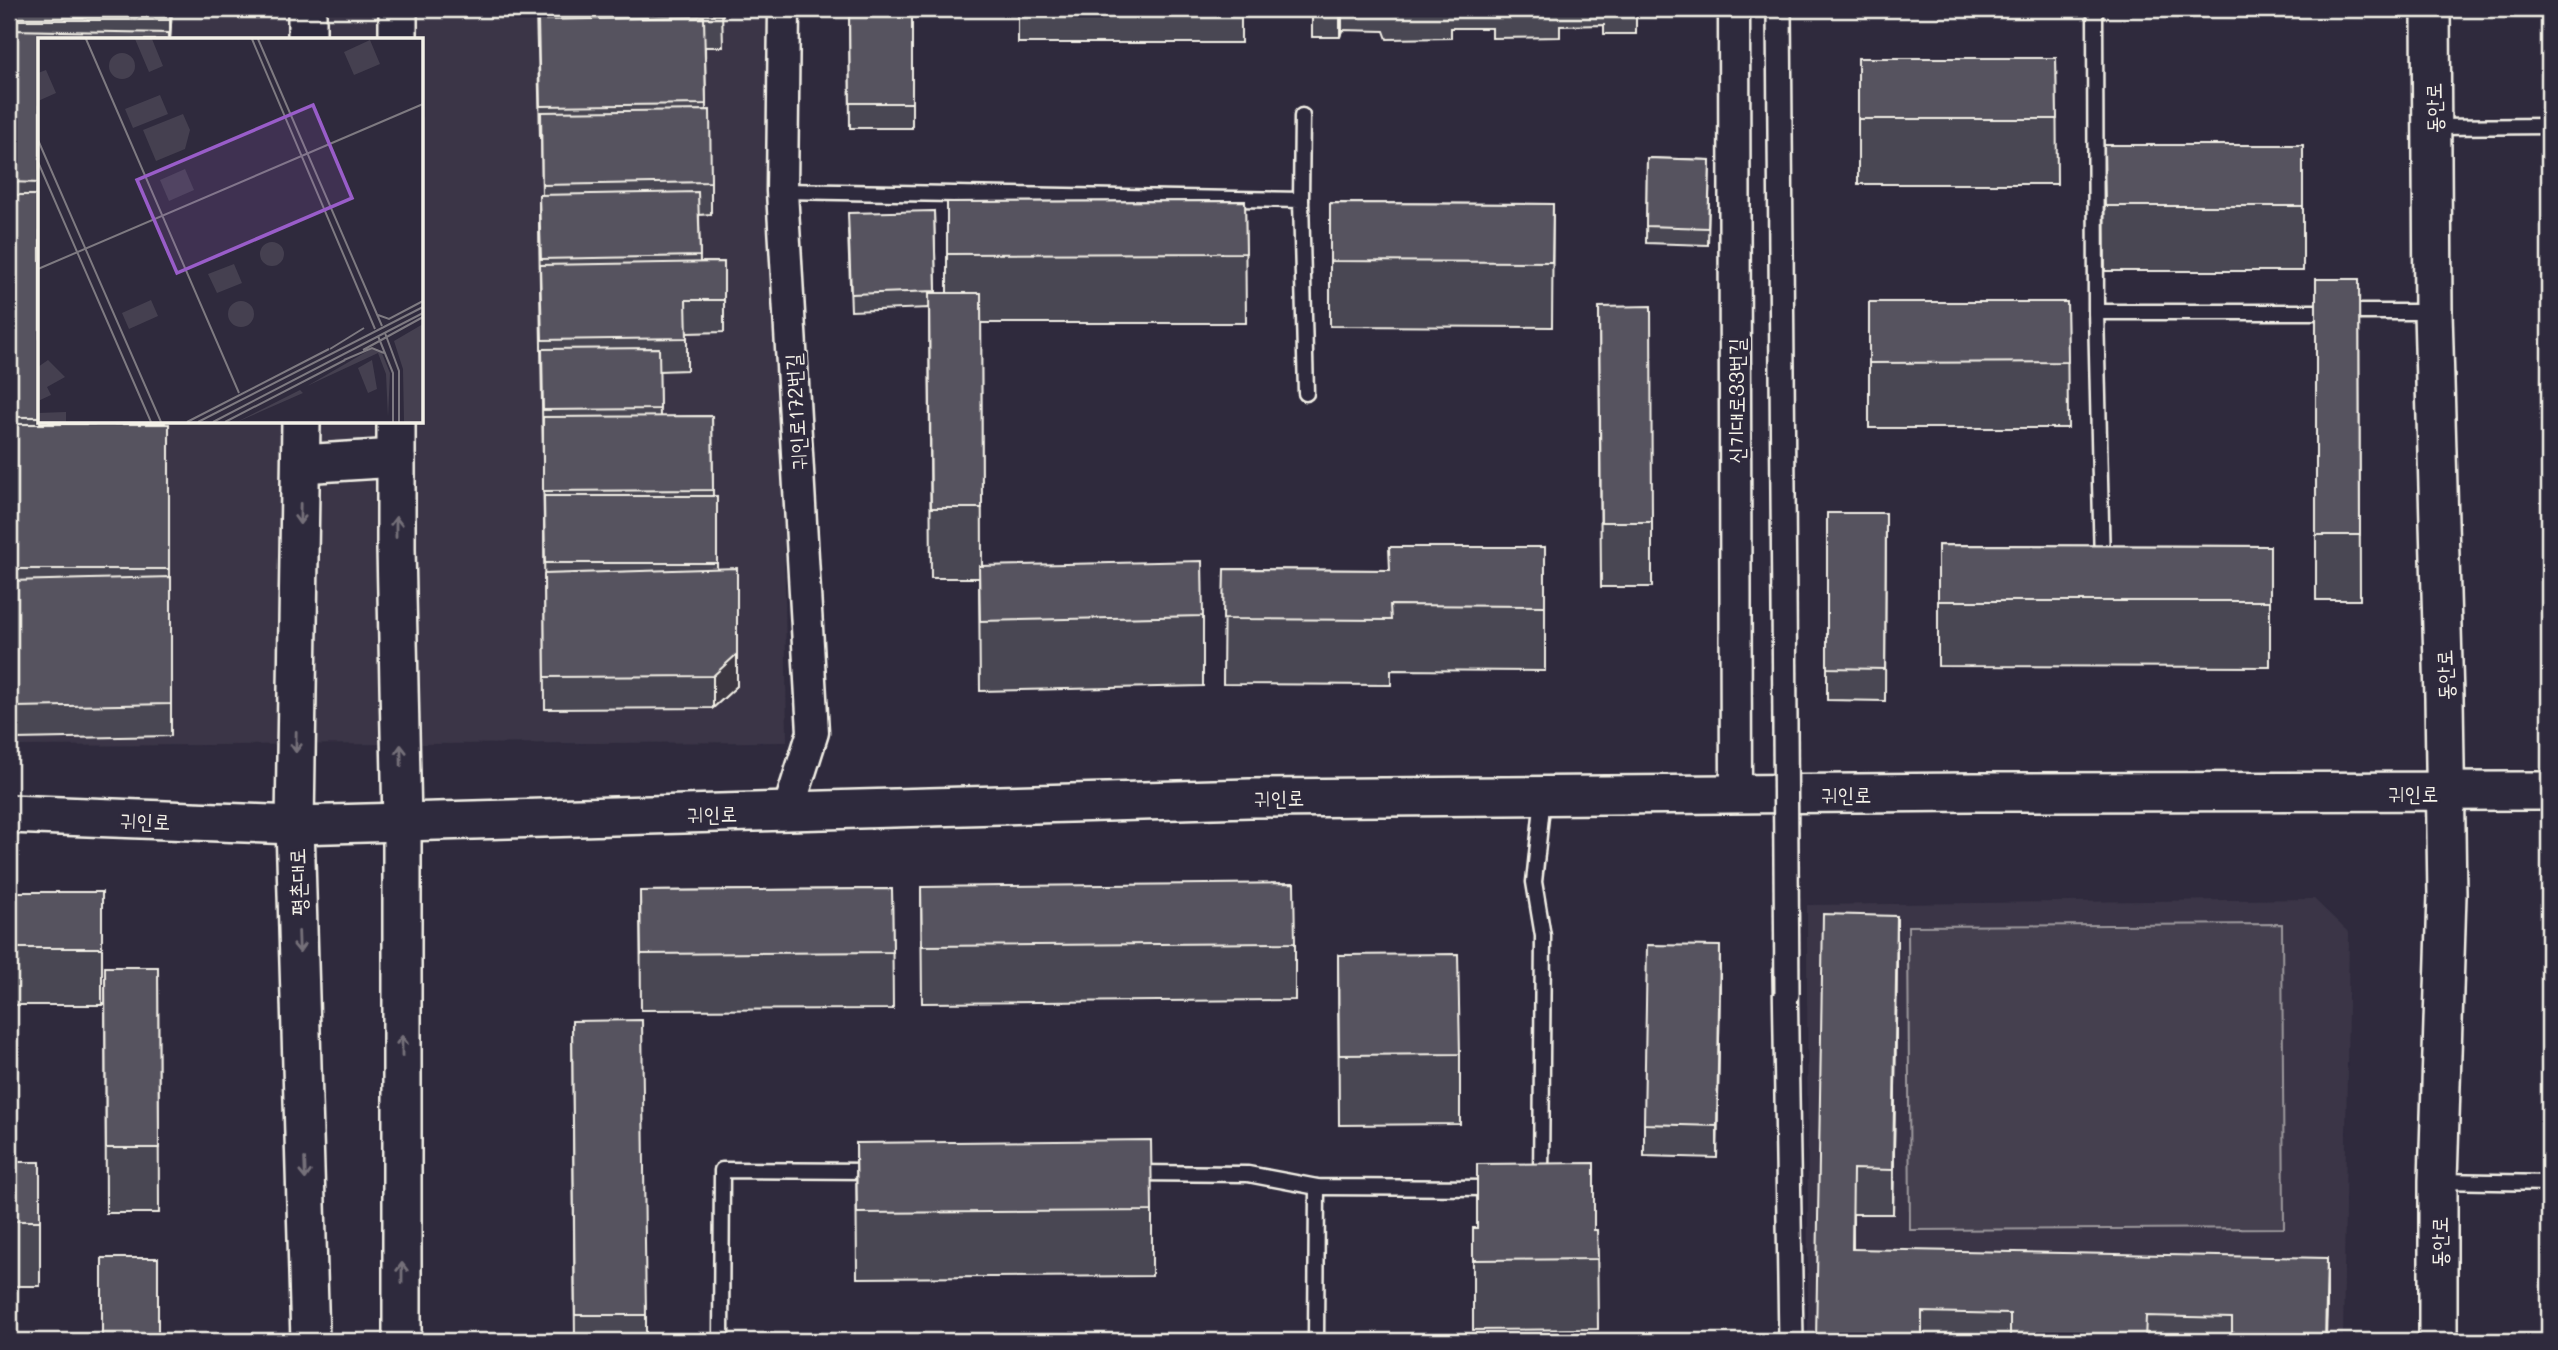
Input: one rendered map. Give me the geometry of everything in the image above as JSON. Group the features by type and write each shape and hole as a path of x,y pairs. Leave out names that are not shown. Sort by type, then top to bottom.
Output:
{"street":[{"path":"307,9 307,38"},
{"path":"398,9 398,38"},
{"name":"귀인로172번길","path":"784,9 782,191 813,732 788,811"},
{"name":"신기대로33번길","path":"1734,9 1736,793"},
{"path":"1779,9 1791,1341"},
{"name":"동안로","path":"2431,9 2434,127 2433,312 2447,895 2438,1181 2438,1341"},
{"name":"평촌대로","path":"301,424 295,825 310,1341"},
{"path":"397,424 396,548 402,823 402,1341"},
{"path":"300,464 396,458"},
{"path":"1784,591 1784,722"},
{"name":"귀인로","path":"9,814 295,825 1250,797 2549,791"},
{"path":"1777,880 1787,994"}],"lane":[{"path":"2095,9 2096,312 2102,569"},
{"path":"1302,116 1301,200 1306,393"},
{"path":"2434,127 2549,126"},
{"path":"782,191 1301,200"},
{"path":"2096,312 2433,312"},
{"path":"1113,1173 1248,1174 1317,1187 1541,1189 1542,936 1534,882 1543,795"},
{"path":"721,1341 722,1170 886,1171"},
{"path":"2438,1181 2549,1183"},
{"path":"1316,1341 1317,1187"}],"shaded area":[{"path":"9,9 777,9 787,742 9,746"},
{"path":"2314,899 2349,933 2343,1341 1808,1341 1807,905"},
{"path":"2282,924 2284,1228 1910,1230 1908,926"}],"building":[{"path":"9,9 170,9 170,20 9,20"},
{"path":"536,9 722,9 723,15 537,14"},
{"path":"849,9 912,9 912,103 850,103"},
{"path":"704,17 706,104 540,106 538,20"},
{"path":"9,30 169,33 169,38 38,38 38,183 9,182"},
{"path":"1858,58 2056,58 2057,119 1858,119"},
{"path":"710,110 711,182 542,185 541,112"},
{"path":"2104,145 2303,145 2303,206 2105,206"},
{"path":"1647,158 1710,160 1708,228 1646,226"},
{"path":"698,192 700,256 541,259 539,195"},
{"path":"9,195 38,195 38,417 9,417"},
{"path":"1245,201 1246,253 947,254 947,202"},
{"path":"1330,203 1553,204 1552,262 1330,261"},
{"path":"934,211 936,291 851,294 848,213"},
{"path":"724,262 724,300 686,300 687,338 542,340 540,265"},
{"path":"2316,279 2359,279 2360,535 2316,535"},
{"path":"929,293 981,293 982,508 931,508"},
{"path":"1869,302 2067,302 2068,362 1869,363"},
{"path":"1651,306 1652,522 1601,522 1599,307"},
{"path":"659,348 660,409 543,410 542,349"},
{"path":"712,416 713,490 543,491 543,417"},
{"path":"9,424 169,424 169,569 9,569"},
{"path":"544,496 717,496 717,563 545,563"},
{"path":"1827,513 1886,513 1885,669 1827,668"},
{"path":"1938,545 2270,546 2270,601 1938,601"},
{"path":"1389,547 1545,547 1545,606 1390,605 1391,620 1223,619 1224,569 1390,570"},
{"path":"1202,561 1203,616 980,621 979,566"},
{"path":"737,568 737,654 713,676 545,677 544,574"},
{"path":"171,577 171,704 15,707 9,701 9,581"},
{"path":"1294,883 1295,943 922,946 921,887"},
{"path":"892,889 893,952 641,954 640,891"},
{"path":"9,892 102,892 102,948 9,948"},
{"path":"1823,914 1897,916 1893,1170 1853,1169 1852,1249 2327,1258 2325,1341 2232,1341 2232,1318 2146,1316 2145,1341 2010,1341 2010,1314 1922,1312 1922,1341 1816,1341"},
{"path":"1647,945 1720,946 1717,1126 1644,1124"},
{"path":"1458,954 1460,1054 1339,1055 1338,955"},
{"path":"105,967 158,967 159,1148 106,1148"},
{"path":"642,1020 646,1315 575,1315 572,1021"},
{"path":"1151,1140 1152,1211 857,1213 856,1143"},
{"path":"9,1162 40,1162 40,1221 9,1221"},
{"path":"1594,1163 1594,1230 1597,1230 1598,1259 1473,1260 1473,1228 1477,1228 1477,1164"},
{"path":"102,1258 158,1258 158,1341 102,1341"},
{"path":"1461,1334 1462,1341 1343,1341 1343,1335"}]}
